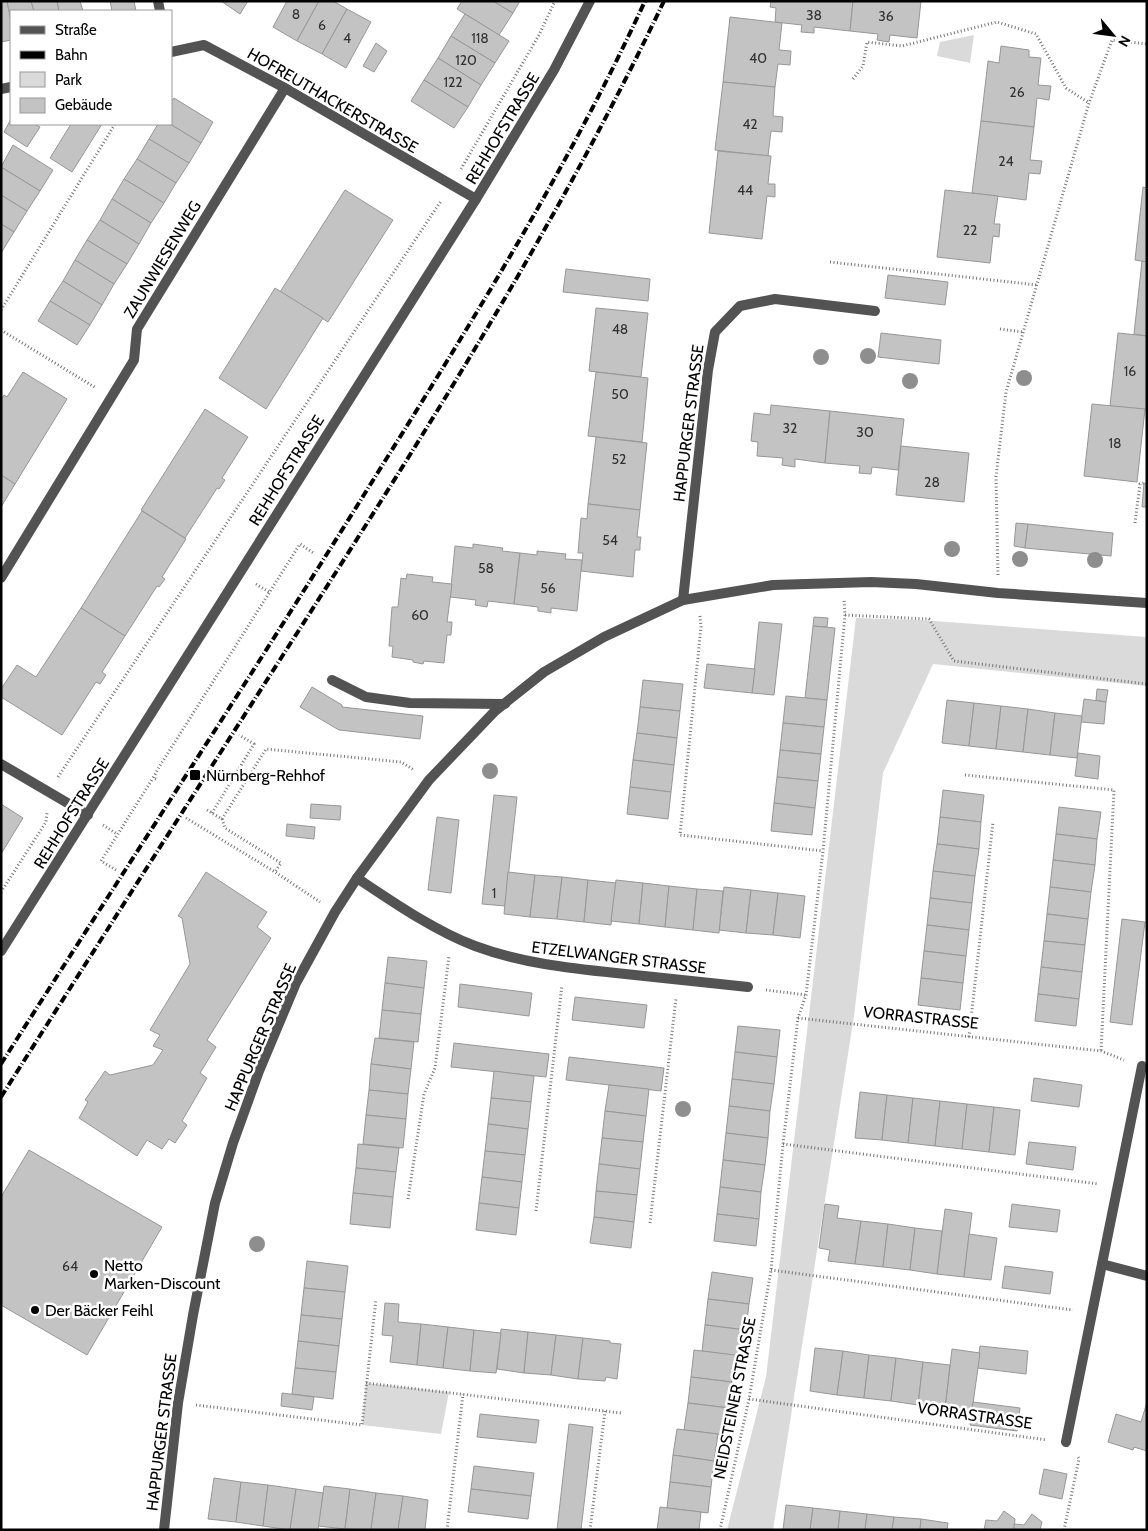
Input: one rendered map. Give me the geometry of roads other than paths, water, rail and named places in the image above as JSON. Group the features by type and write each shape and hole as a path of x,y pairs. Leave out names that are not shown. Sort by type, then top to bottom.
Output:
{"street":[{"name":"REHHOFSTRASSE","path":"1,951 476,199 554,70 590,1"},
{"name":"HOFREUTHACKERSTRASSE","path":"172,52 204,45 285,88 476,199"},
{"name":"ZAUNWIESENWEG","path":"1,578 134,360 137,329 285,88"},
{"name":"HAPPURGER STRASSE","path":"683,600 708,370 715,332 740,306 775,299 875,311"},
{"name":"HAPPURGER STRASSE","path":"164,1530 178,1403 215,1204 233,1143 259,1071 296,983 335,912 357,878 429,780 495,711 544,672 604,637 683,600 774,584 916,584 998,593 1147,603"},
{"path":"332,680 366,697 410,702 505,704"},
{"path":"1,764 88,815"},
{"name":"ETZELWANGER STRASSE","path":"357,878 398,905 452,935 500,955 564,968 748,987"},
{"path":"1066,1442 1142,1066"},
{"path":"1102,1264 1147,1276"}],"railway":[{"path":"1,1064 286,619 486,297 585,122 645,1"},
{"path":"1,1097 342,563 488,327 580,166 664,1"}],"place":[{"name":"Nürnberg-Rehhof","path":"195,775"},
{"name":"Netto Marken-Discount","path":"94,1274"},
{"name":"Der Bäcker Feihl","path":"35,1310"}]}
